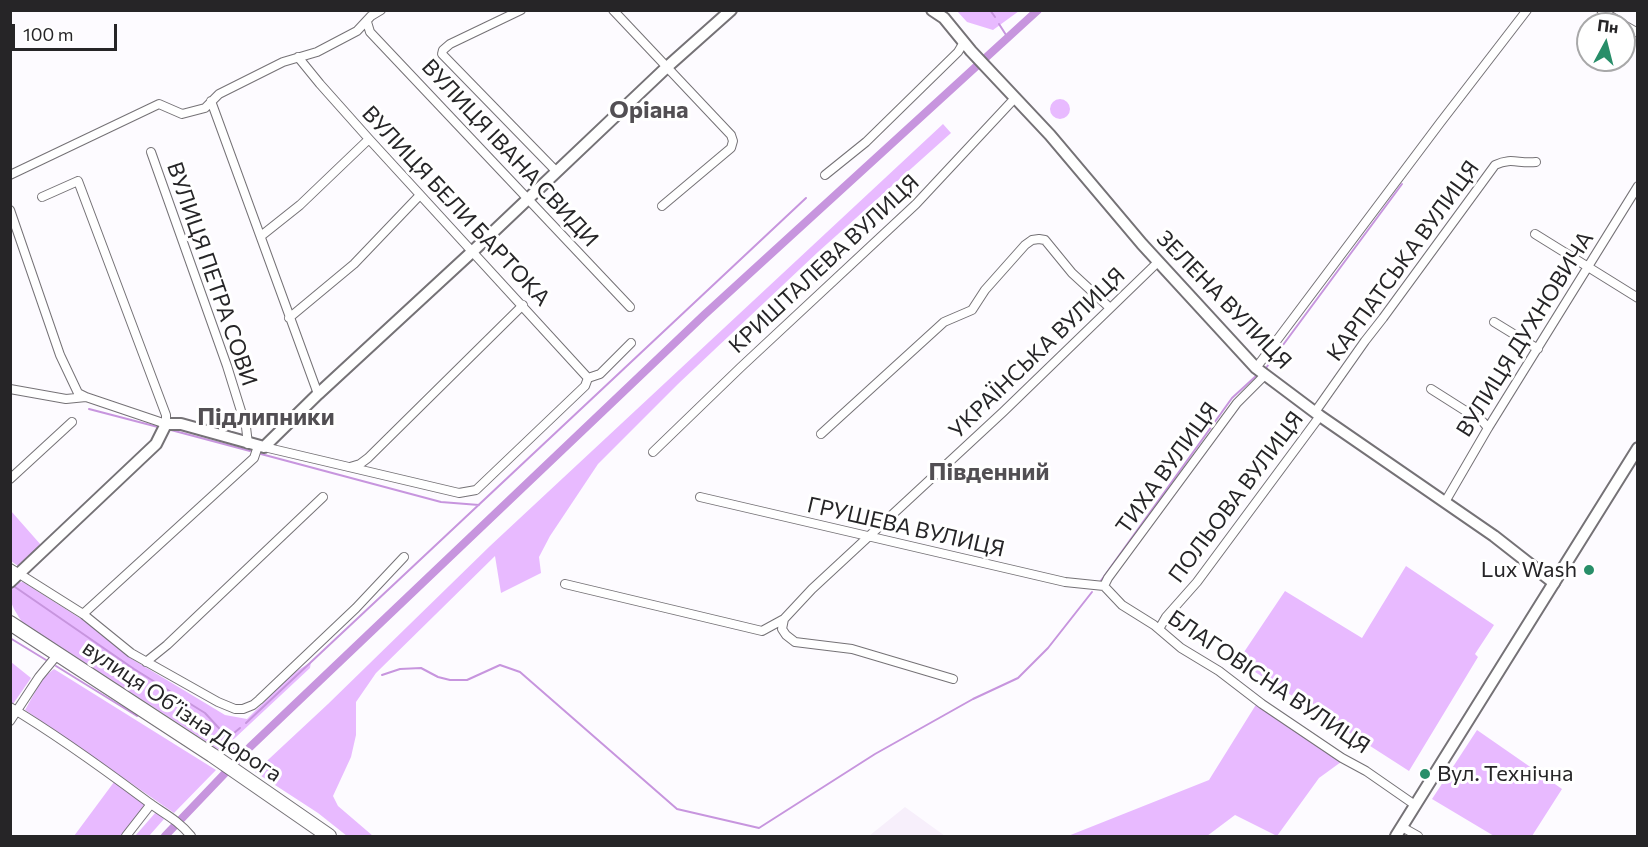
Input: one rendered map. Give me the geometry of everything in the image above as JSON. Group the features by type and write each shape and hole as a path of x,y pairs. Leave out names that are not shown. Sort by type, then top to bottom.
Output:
{"highway":[{"name":"вулиця Обʼїзна Дорога","path":"10,623 212,755 329,837"}],"street":[{"path":"10,175 159,104 182,114 205,108 219,94 283,62 317,52 357,31 371,16 381,10"},
{"path":"521,10 445,46 442,54 556,171"},
{"path":"613,10 731,135 733,141 731,148 662,206"},
{"path":"83,614 254,458 256,446 318,394 667,67 731,10"},
{"name":"ЗЕЛЕНА ВУЛИЦЯ","path":"932,10 943,13 967,46 1050,135 1119,218 1261,371 1317,414 1494,536 1554,583"},
{"name":"ТИХА ВУЛИЦЯ","path":"1104,586 1440,123 1527,10"},
{"name":"ВУЛИЦЯ ІВАНА СВИДИ","path":"367,22 370,32 630,307"},
{"path":"825,175 866,142 958,52 967,46"},
{"name":"ВУЛИЦЯ БЕЛИ БАРТОКА","path":"298,57 369,139 588,378"},
{"name":"КРИШТАЛЕВА ВУЛИЦЯ","path":"653,452 916,204 1015,98"},
{"path":"211,101 318,394"},
{"path":"261,236 300,205 369,139"},
{"name":"ВУЛИЦЯ ПЕТРА СОВИ","path":"151,152 227,366 246,427 256,446"},
{"name":"КАРПАТСЬКА ВУЛИЦЯ","path":"1317,414 1365,341 1495,165 1508,159 1524,163 1536,162"},
{"path":"42,197 78,182 166,415 166,424 156,444 112,487 13,575 83,614 131,653 146,662 218,702 235,709 243,709 259,700 356,608 405,557"},
{"name":"ВУЛИЦЯ ДУХНОВИЧА","path":"1445,502 1488,428 1638,186"},
{"path":"289,318 354,264 420,195"},
{"path":"10,210 60,355 78,393 166,424 181,424 256,446 459,493 476,490 585,386 588,378 600,374 632,342"},
{"path":"1535,234 1638,298"},
{"path":"821,434 944,322 972,310 985,290 1014,256 1032,240 1040,238 1045,240 1072,273 1110,309"},
{"name":"УКРАЇНСЬКА ВУЛИЦЯ","path":"784,619 812,589 1003,412 1158,261"},
{"path":"348,467 368,459 523,305"},
{"path":"1494,322 1538,348"},
{"path":"10,389 66,399 86,397"},
{"path":"1431,389 1483,422 1488,428"},
{"name":"ПОЛЬОВА ВУЛИЦЯ","path":"1159,629 1166,617 1204,572 1317,414"},
{"path":"10,479 72,422"},
{"path":"1418,837 1399,832 1638,448"},
{"path":"146,662 323,497"},
{"name":"ГРУШЕВА ВУЛИЦЯ","path":"700,497 1065,582 1104,586"},
{"path":"565,584 762,631 784,619"},
{"name":"БЛАГОВІСНА ВУЛИЦЯ","path":"1104,586 1122,605 1159,629 1170,640 1219,671 1258,702 1415,805"},
{"path":"784,619 782,629 795,642 852,650 953,679"},
{"path":"10,721 14,710 58,654"},
{"path":"14,710 111,773 166,813 189,834"},
{"path":"126,837 151,804"}],"shaded area":[{"path":"957,11 1019,11 993,30 967,22"},
{"path":"1060,99 1067,102 1070,109 1067,116 1060,119 1053,116 1050,109 1053,102"},
{"path":"943,124 951,133 818,252 678,384 598,464 550,536 539,557 541,573 501,593 495,556 376,673 356,702 356,735 351,757 333,796 338,806 373,836 347,836 318,813 255,772 490,546"},
{"path":"11,511 41,545 18,566 11,561"},
{"path":"1406,566 1494,625 1475,654 1478,657 1409,771 1238,661 1285,591 1362,638"},
{"path":"23,582 86,622 132,659 225,715 247,719 292,674 311,662 310,668 221,751 22,622 10,599 10,594 14,583"},
{"path":"11,662 31,678 13,704 11,702"},
{"path":"54,669 216,770 174,813 25,710 43,678"},
{"path":"1257,703 1341,762 1319,778 1277,836 1235,815 1207,836 1068,836 1209,780"},
{"path":"1477,730 1562,789 1532,836 1494,836 1432,799"},
{"path":"117,778 151,804 126,836 74,836"},
{"path":"905,807 945,836 869,836"},
{"path":"156,812 164,819 149,836 135,836"}],"waterway":[{"path":"990,10 995,17"},
{"path":"165,836 250,747 704,315 1038,10"},
{"path":"999,24 1008,38"},
{"path":"1266,368 1402,184"},
{"path":"246,723 806,198"},
{"path":"1100,582 1232,398 1256,376"},
{"path":"89,409 158,427"},
{"path":"171,430 250,451"},
{"path":"261,454 441,502 479,505"},
{"path":"15,587 134,669 205,713 228,738 239,759"},
{"path":"382,675 400,669 421,668 438,677 467,680 500,665 520,672 677,809 759,828 875,754 973,699 1018,678 1048,648 1092,592"},
{"path":"10,638 46,660"},
{"path":"56,666 137,716"},
{"path":"228,738 240,728"}],"place":[{"name":"Lux Wash","path":"1589,570"},
{"name":"Вул. Технічна","path":"1425,774"}],"district":[{"name":"Оріана","path":"649,110"},
{"name":"Підлипники","path":"266,417"},
{"name":"Південний","path":"989,472"}]}
